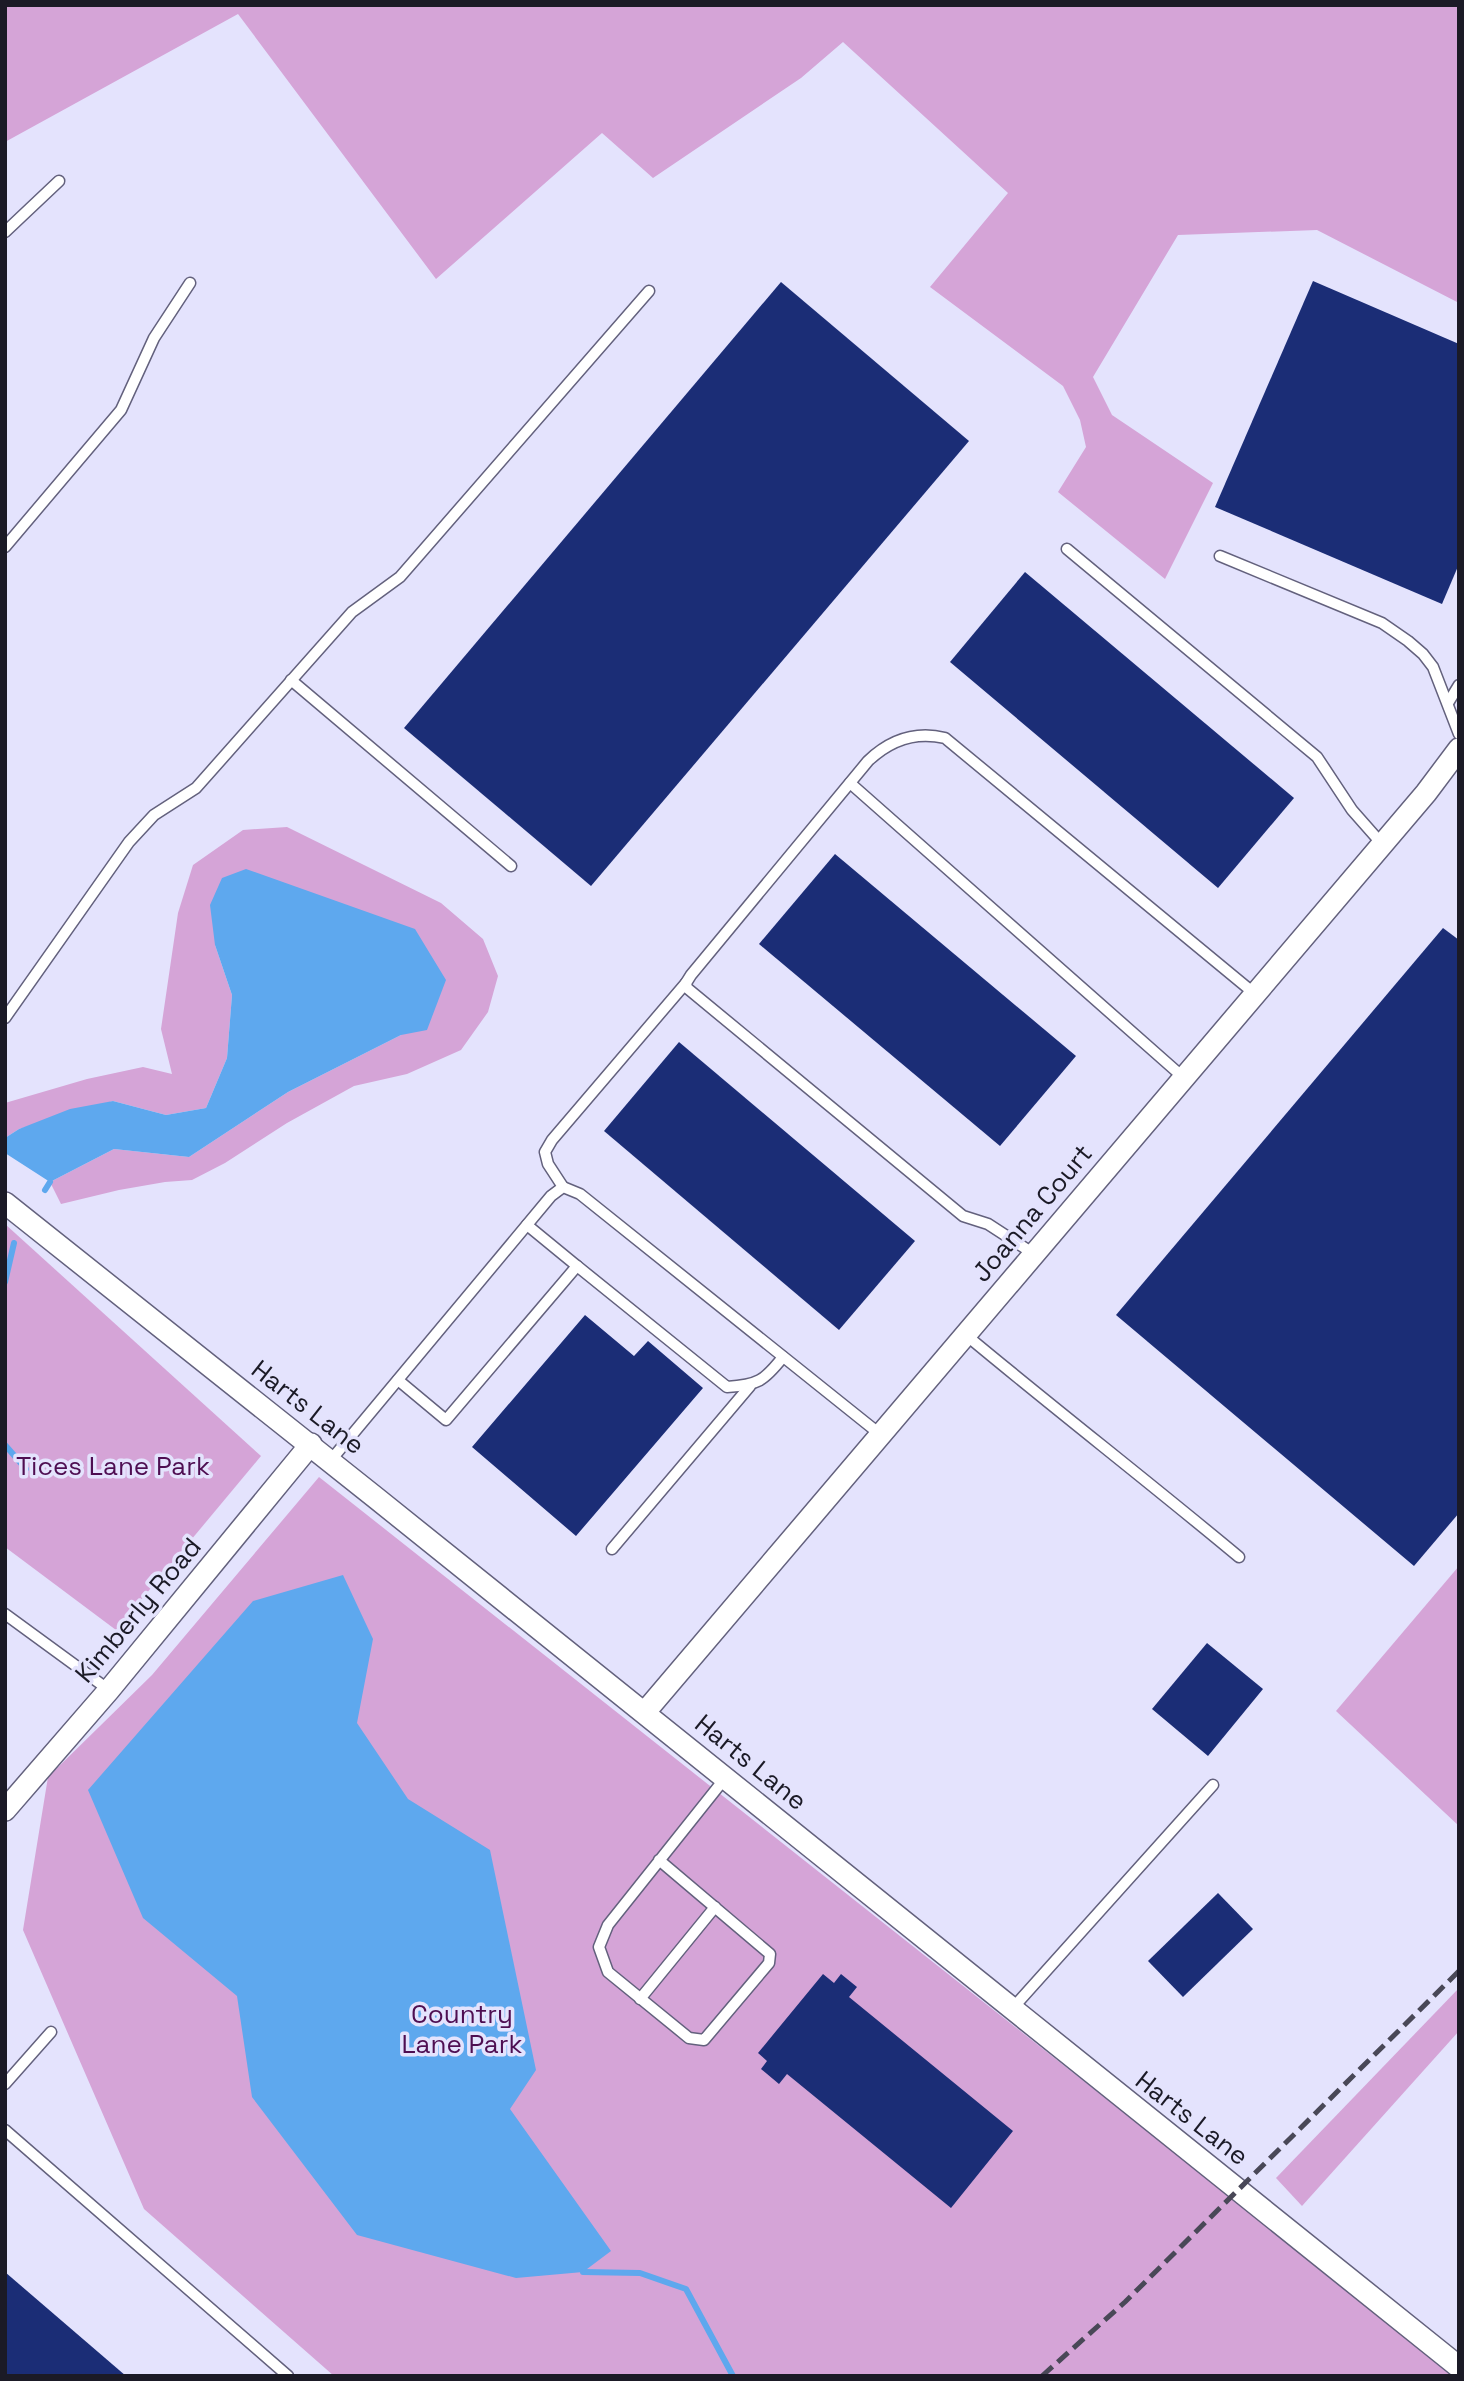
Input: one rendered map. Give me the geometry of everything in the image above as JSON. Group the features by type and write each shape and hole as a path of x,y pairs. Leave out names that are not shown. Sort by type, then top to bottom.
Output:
{"street":[{"name":"Joanna Court","path":"645,1712 1457,757"},
{"name":"Harts Lane","path":"5,1203 331,1460 1459,2367"},
{"name":"Kimberly Road","path":"5,1810 109,1690 310,1444"}],"lane":[{"path":"5,232 59,181"},
{"path":"5,547 121,410 154,338 190,283"},
{"path":"5,1018 129,842 154,815 196,788 352,611 400,577 649,291"},
{"path":"1067,550 1317,757 1352,810 1382,844"},
{"path":"1220,556 1382,623 1423,654 1433,667 1459,733"},
{"path":"291,680 511,866"},
{"path":"1448,703 1459,685"},
{"path":"881,1435 580,1194 563,1187 548,1164 545,1152 552,1140 686,983 850,783 874,755 901,739 920,734 945,738 1255,994"},
{"path":"850,783 1184,1078"},
{"path":"686,983 691,993 963,1216 988,1224 1034,1254"},
{"path":"331,1460 551,1196 563,1187"},
{"path":"527,1225 727,1387 750,1386"},
{"path":"398,1380 446,1420 577,1266"},
{"path":"966,1335 1240,1558"},
{"path":"612,1549 750,1386 766,1378 783,1357"},
{"path":"5,1614 109,1690"},
{"path":"659,1860 769,1954 769,1963 704,2040 689,2038 608,1972 599,1947 608,1925 659,1860 726,1777"},
{"path":"1012,2009 1213,1784"},
{"path":"640,1998 715,1907"},
{"path":"5,2084 51,2032"},
{"path":"5,2130 288,2376"}],"green space":[{"path":"5,5 1459,5 1459,303 1317,230 1178,235 1093,377 1112,415 1213,483 1165,579 1058,492 1086,447 1080,420 1063,386 930,287 1008,193 843,42 801,78 653,178 602,133 436,279 238,14 5,142"},
{"path":"287,827 441,903 483,939 498,976 488,1012 461,1050 407,1074 354,1086 192,1180 119,1190 61,1204 50,1182 114,1149 189,1157 288,1092 401,1035 215,945 232,995 227,1058 206,1108 166,1115 113,1101 19,1129 5,1138 5,1103 87,1079 143,1067 172,1074 161,1029 178,913 193,865 243,830"},
{"name":"Tices Lane Park","path":"5,1224 261,1456 116,1630 5,1547"},
{"name":"Country Lane Park","path":"319,1477 1457,2376 334,2376 144,2209 23,1930 48,1777 152,1675"},
{"path":"1459,1566 1459,1826 1336,1711"},
{"path":"1459,1988 1459,2031 1302,2206 1276,2178"}],"water":[{"path":"246,869 415,929 446,980 427,1030 401,1035 288,1092 189,1157 114,1149 50,1182 5,1153 5,1138 19,1129 70,1109 113,1101 166,1115 206,1108 227,1058 232,995 215,945 210,905 222,878"},
{"path":"343,1575 373,1639 357,1723 408,1799 490,1850 536,2070 510,2109 611,2251 583,2272 516,2278 357,2235 252,2097 237,1996 143,1918 88,1790 253,1601"}],"building":[{"path":"1313,281 1459,344 1459,564 1442,604 1215,507"},
{"path":"781,282 969,441 591,886 404,728"},
{"path":"1025,572 1294,798 1218,888 950,662"},
{"path":"835,854 1076,1056 1000,1146 759,944"},
{"path":"1443,928 1459,940 1459,1513 1414,1566 1116,1315"},
{"path":"679,1042 915,1241 839,1330 604,1131"},
{"path":"585,1315 634,1356 648,1341 703,1388 576,1536 472,1447"},
{"path":"1207,1643 1263,1689 1208,1756 1152,1709"},
{"path":"1218,1893 1253,1929 1183,1997 1148,1961"},
{"path":"823,1974 834,1983 841,1974 857,1987 849,1997 1013,2131 951,2208 787,2074 779,2084 761,2069 767,2061 758,2053"},
{"path":"5,2272 126,2376 5,2376"}],"waterway":[{"path":"45,1190 50,1182"},
{"path":"5,1282 14,1243"},
{"path":"5,1445 26,1469"},
{"path":"583,2272 640,2273 686,2289 733,2376"}],"railway":[{"path":"1042,2376 1125,2302 1459,1971"}]}
